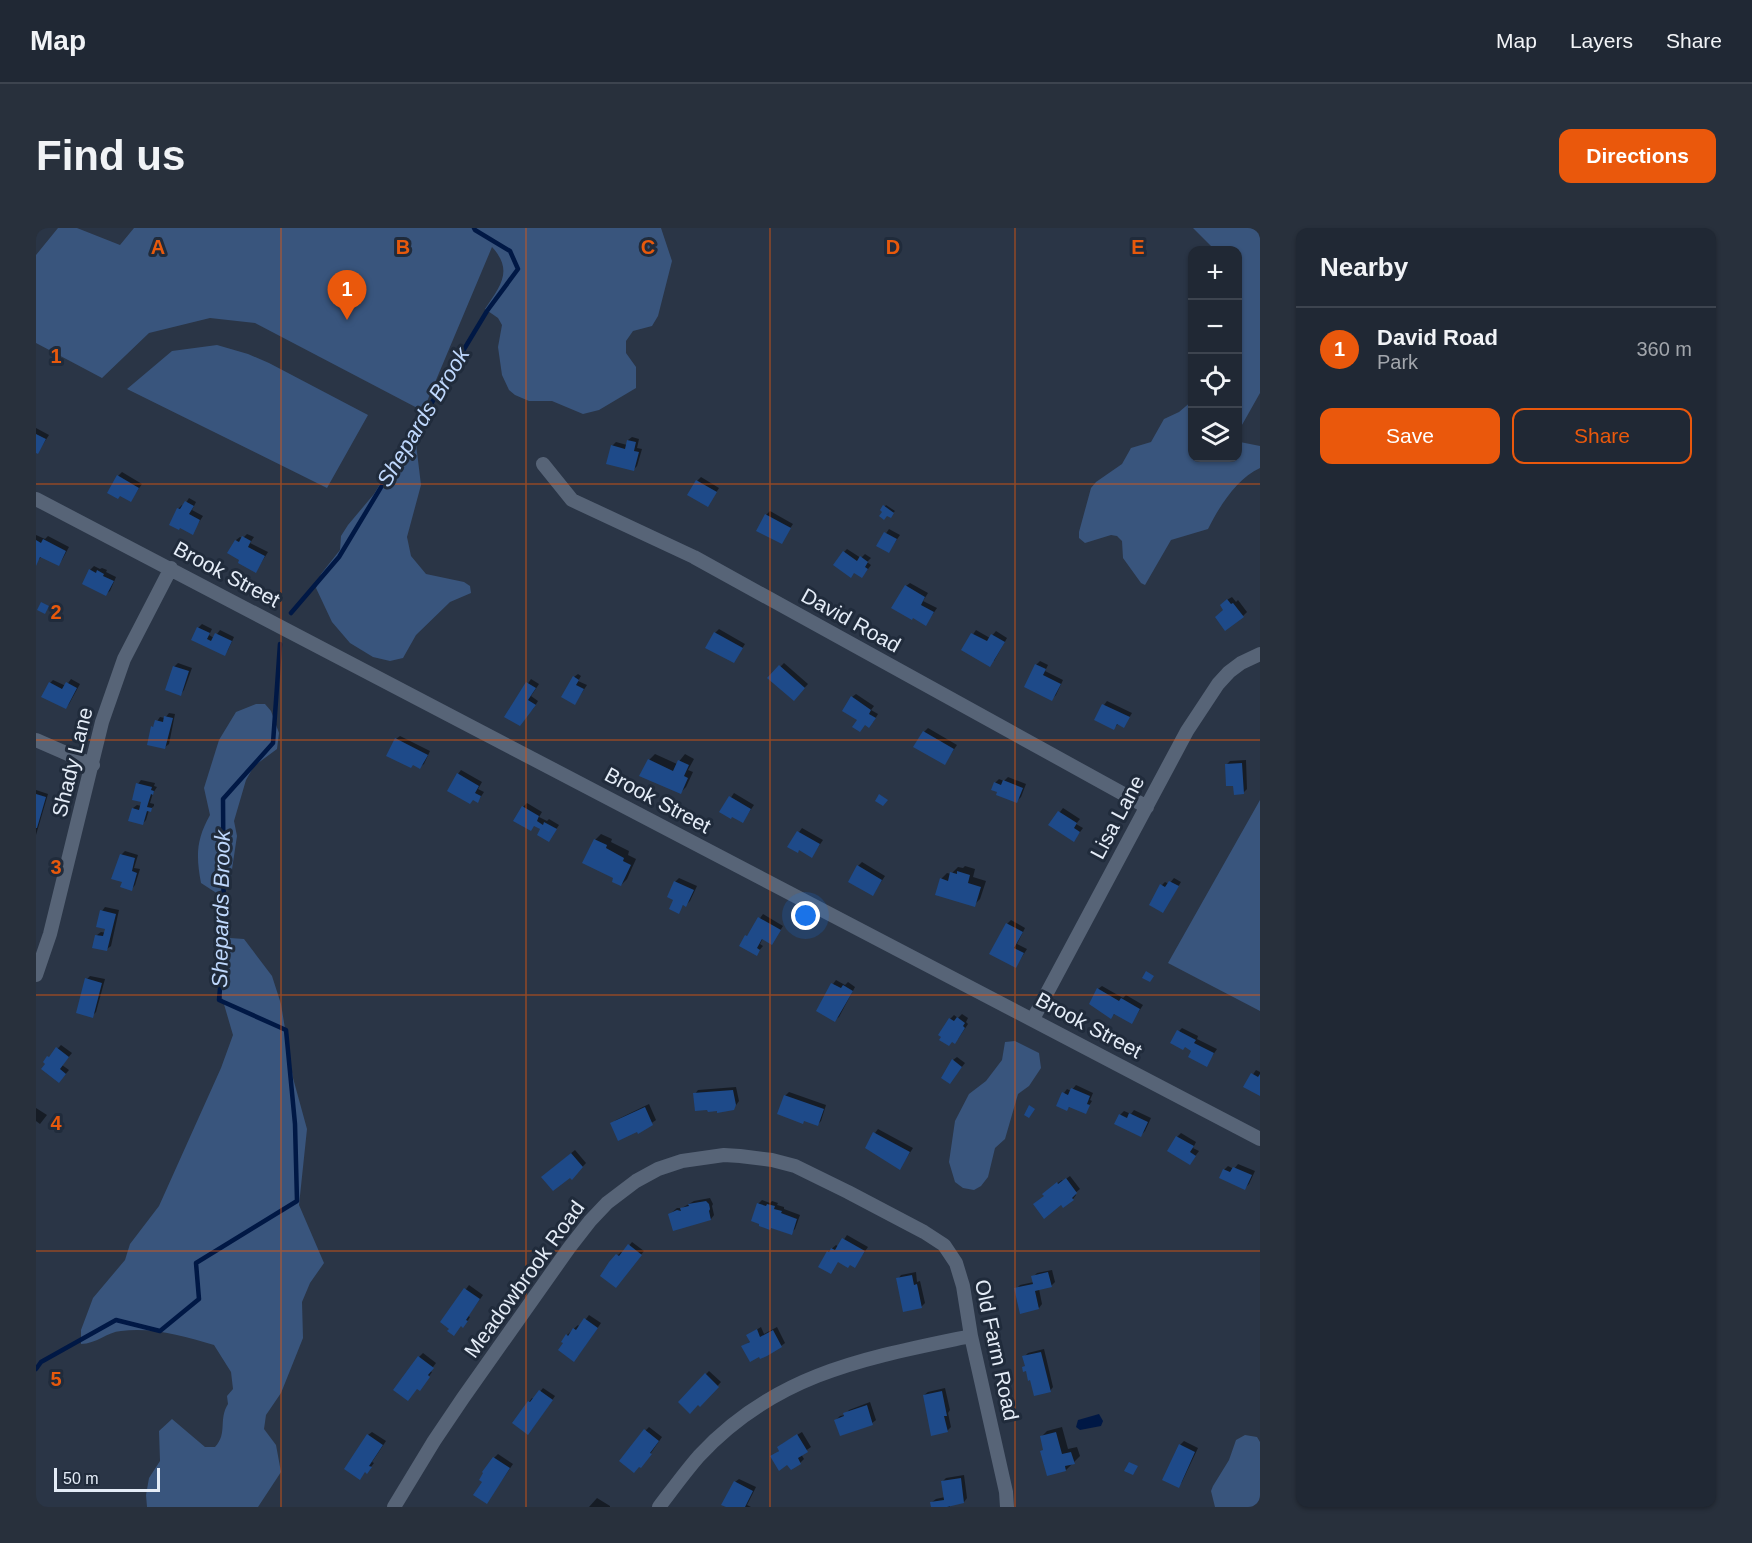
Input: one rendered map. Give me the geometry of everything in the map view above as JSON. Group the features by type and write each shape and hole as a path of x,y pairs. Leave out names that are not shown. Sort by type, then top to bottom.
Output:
{"street":[{"name":"David Road","path":"543,464 572,500 694,557 1147,807"},
{"name":"Brook Street","path":"36,499 1260,1139"},
{"name":"Shady Lane","path":"36,975 50,934 102,722 124,660 171,568"},
{"name":"Lisa Lane","path":"1032,1019 1186,731 1218,684 1240,663 1260,654"},
{"path":"36,740 93,765"},
{"name":"Meadowbrook Road","path":"394,1507 440,1432 569,1248 607,1203 651,1173 682,1161 713,1156 741,1156 772,1160 795,1166 909,1224"},
{"name":"Old Farm Road","path":"909,1224 944,1245 956,1263 963,1286 970,1336 1006,1492 1007,1507"},
{"path":"659,1507 699,1456 721,1435 761,1404 784,1391 832,1369 970,1336"}],"shaded area":[{"path":"58,228 77,228 120,245 134,228 661,228 672,261 658,316 652,326 633,331 626,341 626,353 636,367 636,388 599,410 583,414 552,401 529,401 509,390 502,375 498,347 502,325 498,318 485,309 500,286 503,271 499,256 492,247 423,411 255,323 210,318 149,333 102,378 36,343 36,255"},
{"path":"1193,228 1260,228 1260,393 1242,425 1242,246 1211,246"},
{"path":"217,345 269,363 368,415 327,488 127,389 172,351"},
{"path":"1188,404 1188,462 1242,462 1242,442 1260,446 1260,468 1236,486 1208,529 1171,540 1145,585 1141,583 1123,558 1122,541 1117,536 1111,535 1085,543 1079,538 1079,532 1091,488 1096,482 1122,464 1131,448 1151,442 1164,419 1179,412"},
{"path":"404,444 416,444 421,485 407,537 411,556 426,574 464,582 470,586 471,593 450,602 416,635 403,658 390,661 373,657 350,643 332,622 316,588 321,574 340,550 341,536 374,494"},
{"path":"256,704 265,704 271,711 279,733 277,749 254,766 246,780 234,821 237,836 231,876 218,894 201,883 199,873 200,840 210,815 204,788 219,740 236,712"},
{"path":"1260,800 1260,1011 1168,963"},
{"path":"230,938 244,939 272,976 281,1004 293,1078 307,1129 299,1205 324,1263 310,1283 302,1302 303,1338 281,1393 266,1415 264,1429 276,1445 281,1472 258,1507 147,1507 146,1495 149,1478 160,1461 159,1431 172,1419 205,1447 215,1447 221,1437 228,1404 227,1396 233,1389 231,1372 214,1345 168,1333 144,1330 116,1332 81,1344 81,1330 93,1298 125,1260 130,1244 159,1206 221,1068 233,1035 216,977 216,953 221,942"},
{"path":"1015,1041 1039,1053 1041,1068 1029,1086 1018,1094 1005,1139 995,1148 988,1177 981,1186 974,1190 963,1188 955,1182 949,1162 955,1121 969,1094 986,1081 1002,1060 1005,1042"},
{"path":"1099,1414 1103,1421 1101,1426 1080,1430 1076,1427 1078,1420"},
{"path":"1245,1435 1257,1437 1260,1442 1260,1507 1215,1507 1211,1491 1213,1486 1229,1460 1236,1440"}],"building":[{"path":"36,434 46,439 38,454 36,453"},
{"path":"627,440 636,442 634,451 639,452 634,471 606,464 611,445 625,449"},
{"path":"117,475 139,488 131,502 107,493"},
{"path":"696,480 717,492 708,507 687,495"},
{"path":"185,501 194,506 189,514 200,520 193,535 169,525 177,508 180,509"},
{"path":"883,505 894,513 891,518 887,516 884,520 879,516"},
{"path":"765,514 791,528 782,544 756,531"},
{"path":"884,532 897,539 889,553 876,546"},
{"path":"242,536 251,541 248,547 265,556 256,573 238,563 239,560 227,553 235,540 239,542"},
{"path":"43,539 66,551 59,566 40,557 36,566 36,540 41,543"},
{"path":"843,551 857,561 860,556 868,562 865,567 868,569 862,578 854,573 851,578 833,565"},
{"path":"89,569 96,573 97,570 114,581 106,596 82,584"},
{"path":"905,585 925,597 921,605 934,612 926,626 891,608"},
{"path":"1227,599 1244,617 1225,631 1215,617 1223,610 1220,605"},
{"path":"41,602 49,606 45,614 37,610"},
{"path":"54,609 61,612 58,620 51,617"},
{"path":"197,627 210,633 207,639 211,641 215,633 232,641 225,656 191,640"},
{"path":"714,632 743,648 734,663 705,648"},
{"path":"971,633 987,641 991,634 1005,642 990,667 961,650"},
{"path":"1035,664 1046,669 1043,675 1061,684 1052,701 1024,687"},
{"path":"779,665 805,688 794,701 767,678"},
{"path":"173,666 189,671 181,696 165,690"},
{"path":"573,676 579,680 576,685 584,689 575,705 561,697"},
{"path":"49,682 62,689 66,682 77,688 66,709 41,697"},
{"path":"526,682 536,688 528,700 536,705 520,726 504,717"},
{"path":"851,696 871,710 869,714 876,718 869,728 865,725 860,732 852,727 857,720 842,711"},
{"path":"1102,704 1130,717 1124,728 1117,724 1114,730 1094,720"},
{"path":"164,716 173,718 165,749 147,745 151,726 153,727 155,720 163,722"},
{"path":"923,731 954,749 945,765 913,747"},
{"path":"395,738 428,755 420,769 413,765 411,768 386,756"},
{"path":"648,759 673,771 678,760 689,765 684,776 688,778 681,794 639,776"},
{"path":"1242,763 1244,794 1234,795 1233,786 1226,786 1225,764"},
{"path":"457,773 479,786 475,793 481,796 478,803 473,800 470,804 447,791"},
{"path":"1003,780 1023,788 1017,803 996,795 997,792 991,790 994,782 1001,785"},
{"path":"136,783 152,787 151,790 154,791 147,807 152,808 151,812 147,811 143,825 128,821 132,808 139,810 141,802 132,800"},
{"path":"36,794 46,797 37,828 36,828"},
{"path":"879,794 888,800 883,806 875,801"},
{"path":"729,796 751,809 743,823 719,812"},
{"path":"522,806 539,816 537,821 543,825 544,822 557,829 549,842 537,835 540,829 534,826 531,831 513,821"},
{"path":"1058,811 1077,823 1074,828 1080,832 1074,842 1048,825"},
{"path":"797,831 820,844 812,858 799,850 798,853 787,847"},
{"path":"594,839 607,845 606,848 624,858 623,861 631,865 621,886 612,882 613,878 582,863"},
{"path":"120,854 135,858 132,871 137,873 132,891 120,887 122,882 111,879"},
{"path":"857,865 882,880 873,896 848,882"},
{"path":"957,871 970,875 968,883 981,887 975,907 935,895 940,878 948,881 950,872 957,874"},
{"path":"674,881 694,890 686,907 683,905 679,914 669,909 673,900 667,897"},
{"path":"1169,881 1179,886 1163,913 1149,905 1160,884 1165,887"},
{"path":"100,910 116,914 107,951 92,948 95,935 103,936 105,929 96,927"},
{"path":"758,917 781,930 772,945 762,939 757,948 760,950 757,956 739,946"},
{"path":"1006,923 1023,932 1014,948 1024,953 1016,968 989,954"},
{"path":"1146,971 1154,976 1150,982 1142,978"},
{"path":"85,978 102,983 93,1018 76,1013"},
{"path":"831,983 841,988 843,985 853,991 835,1022 816,1011"},
{"path":"1097,988 1119,1001 1121,998 1140,1009 1132,1024 1114,1014 1111,1019 1089,1004"},
{"path":"957,1017 965,1023 963,1026 965,1028 955,1044 952,1042 949,1046 939,1040 941,1037 938,1035 949,1018 954,1021"},
{"path":"1177,1030 1196,1040 1194,1043 1214,1053 1207,1067 1188,1057 1191,1051 1185,1047 1183,1050 1170,1043"},
{"path":"56,1047 69,1057 60,1069 66,1074 59,1083 41,1069 47,1056 49,1057"},
{"path":"952,1059 962,1067 950,1084 941,1078"},
{"path":"1251,1073 1258,1077 1260,1074 1260,1096 1243,1087"},
{"path":"1071,1088 1090,1096 1087,1104 1090,1105 1086,1114 1069,1107 1067,1111 1056,1106 1062,1092 1068,1095"},
{"path":"733,1090 736,1105 734,1110 717,1113 717,1111 708,1112 707,1110 695,1111 693,1093"},
{"path":"784,1095 824,1109 818,1126 804,1121 803,1124 777,1114"},
{"path":"1029,1105 1035,1109 1029,1118 1024,1115"},
{"path":"645,1107 653,1125 638,1134 637,1132 618,1141 610,1123"},
{"path":"1129,1113 1148,1122 1141,1137 1114,1124 1119,1114 1127,1118"},
{"path":"873,1132 910,1152 900,1170 865,1148"},
{"path":"1176,1136 1194,1146 1190,1152 1196,1156 1190,1165 1167,1151"},
{"path":"571,1153 583,1167 572,1180 570,1178 553,1191 541,1177"},
{"path":"1233,1167 1252,1175 1245,1190 1219,1178 1223,1169 1230,1172"},
{"path":"1066,1178 1077,1193 1072,1198 1074,1200 1063,1208 1061,1205 1044,1219 1033,1204 1057,1182 1058,1184"},
{"path":"706,1201 709,1204 711,1220 673,1231 668,1214 677,1210 681,1211 680,1208 689,1206 688,1204"},
{"path":"757,1203 775,1206 774,1209 797,1219 792,1235 771,1228 770,1230 751,1221"},
{"path":"842,1238 865,1251 855,1268 850,1265 848,1268 838,1262 831,1274 818,1267 827,1251 829,1252 831,1248 835,1250"},
{"path":"628,1244 642,1255 616,1288 600,1276 616,1254 619,1256"},
{"path":"1048,1272 1052,1287 1035,1291 1039,1309 1020,1314 1014,1288 1033,1284 1031,1276"},
{"path":"912,1275 914,1285 917,1284 922,1308 903,1312 896,1278"},
{"path":"464,1288 480,1299 466,1320 468,1321 454,1336 440,1322"},
{"path":"584,1318 598,1328 574,1362 558,1350 566,1334 568,1336 573,1328 576,1330"},
{"path":"757,1329 760,1337 773,1330 782,1347 750,1362 741,1346 750,1342 746,1335"},
{"path":"1041,1352 1051,1392 1034,1396 1026,1371 1023,1372 1022,1367 1025,1366 1022,1356"},
{"path":"418,1356 434,1368 420,1391 417,1389 408,1401 393,1390"},
{"path":"705,1373 719,1387 690,1414 678,1402"},
{"path":"539,1390 553,1400 528,1435 512,1423"},
{"path":"942,1391 948,1432 931,1436 923,1395"},
{"path":"867,1405 873,1425 840,1436 834,1420 844,1416 843,1413"},
{"path":"644,1429 659,1441 650,1453 652,1454 634,1473 619,1461"},
{"path":"1056,1432 1062,1454 1071,1452 1075,1464 1065,1466 1066,1471 1047,1476 1040,1451 1043,1450 1040,1436"},
{"path":"367,1434 383,1445 369,1466 372,1467 360,1480 344,1469"},
{"path":"797,1434 808,1452 798,1458 801,1464 791,1470 787,1465 779,1471 770,1456 779,1451 777,1447"},
{"path":"1179,1444 1195,1452 1179,1488 1162,1480"},
{"path":"493,1457 510,1468 487,1504 473,1495 482,1482 479,1480 482,1472"},
{"path":"1129,1462 1138,1466 1133,1475 1124,1471"},
{"path":"961,1478 964,1503 947,1507 931,1507 930,1502 944,1500 941,1481"},
{"path":"734,1481 753,1491 745,1507 721,1505"}],"waterway":[{"name":"Shepards Brook","path":"291,613 339,557 487,311 518,269 510,251 474,228"},
{"name":"Shepards Brook","path":"36,1369 41,1362 116,1320 160,1331 199,1299 196,1263 297,1201 295,1124 286,1030 219,1000 224,943 223,799 273,743 280,644"}],"place":[{"name":"David Road","path":"347,320"}]}
